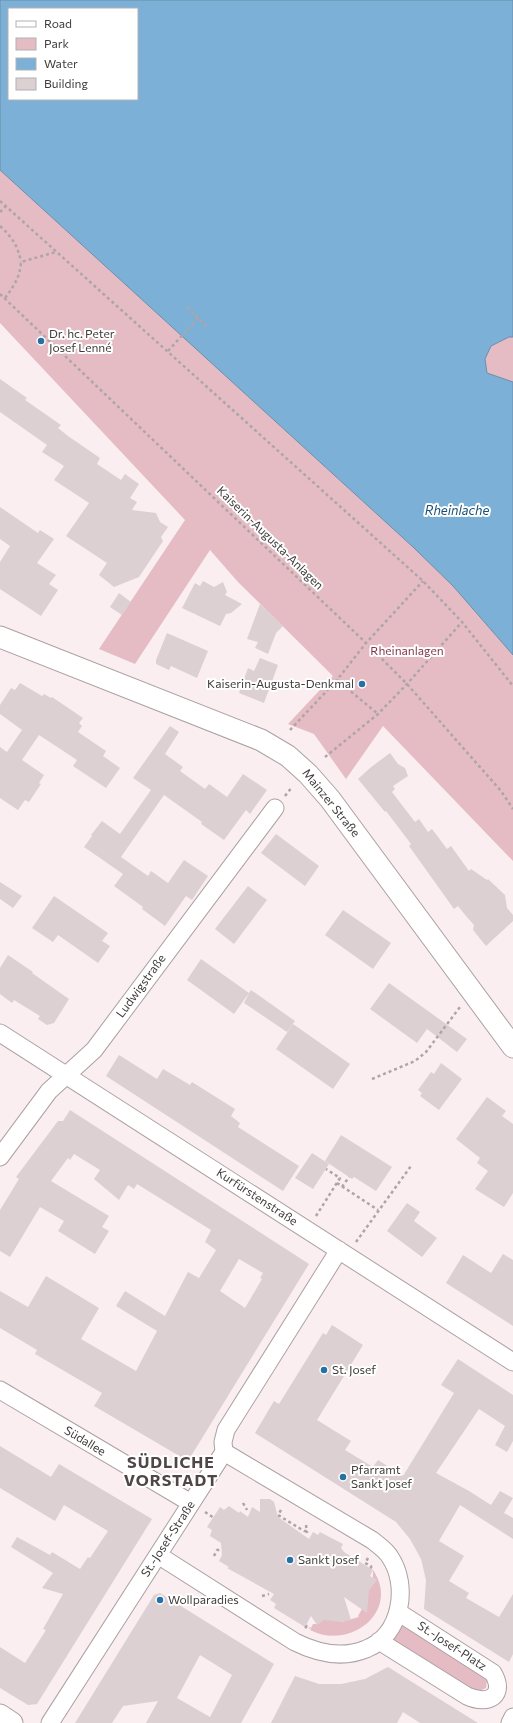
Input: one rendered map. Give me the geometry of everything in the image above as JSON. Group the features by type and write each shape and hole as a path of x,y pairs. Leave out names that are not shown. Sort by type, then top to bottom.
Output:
{"street":[{"name":"Mainzer Straße","path":"0,637 226,725 261,740 288,756 308,774 334,805 513,1047"},
{"name":"Ludwigstraße","path":"0,1157 49,1091 65,1074 94,1050 275,808"},
{"name":"Kurfürstenstraße","path":"0,1033 513,1362"},
{"name":"St.-Josef-Straße","path":"50,1723 224,1452 226,1430 339,1250"},
{"name":"Südallee","path":"0,1390 191,1503"},
{"path":"158,1556 295,1642 311,1650 329,1654 348,1654 367,1649 379,1641 390,1629 398,1612 401,1593 399,1572 390,1555 372,1540 224,1452"},
{"name":"St.-Josef-Platz","path":"379,1641 471,1698 482,1701 490,1700 495,1694 497,1679 493,1673 398,1612"},
{"path":"0,1715 12,1723"},
{"path":"510,1723 513,1717"}],"path":[{"path":"0,201 168,350 423,581 462,622 513,686"},
{"path":"0,212 6,206"},
{"path":"0,226 12,236 18,248 21,262 20,272 16,283 4,298"},
{"path":"21,262 56,252"},
{"name":"Kaiserin-Augusta-Anlagen","path":"0,294 366,643 407,684 501,791 513,809"},
{"path":"187,307 206,326"},
{"path":"168,350 198,318"},
{"path":"290,730 337,680 366,643 423,581"},
{"path":"325,757 378,714 462,622"},
{"path":"337,680 378,714"},
{"path":"372,1079 415,1061 426,1052 458,1010"},
{"path":"358,1239 411,1166"},
{"path":"315,1216 340,1178 326,1169"},
{"path":"342,1187 349,1177"},
{"path":"337,1183 378,1210"},
{"path":"243,1502 247,1510"},
{"path":"281,1510 278,1515 307,1532 306,1525"},
{"path":"208,1514 214,1518"},
{"path":"214,1556 217,1550 221,1550"},
{"path":"365,1563 371,1566 371,1569"},
{"path":"262,1596 269,1594"}],"green space":[{"name":"Rheinanlagen","path":"0,170 413,547 453,586 513,655 513,861 383,726 346,779 314,734 288,724 333,676 238,582 210,550 135,664 99,649 185,520 0,323"},
{"path":"509,337 513,337 513,382 487,373 485,359 491,346"},
{"path":"373,1570 380,1585 381,1600 376,1613 367,1623 355,1631 341,1635 325,1635 310,1630 313,1624 319,1624 317,1623 320,1619 341,1622 359,1617 358,1616 362,1609 363,1610 368,1603 363,1587 369,1590 376,1580 373,1578"},
{"path":"405,1625 486,1677 486,1688 477,1692 395,1641 393,1636 399,1626"}],"water":[{"name":"Rheinlache","path":"0,0 513,0 513,337 509,337 491,346 485,359 487,373 513,382 513,655 453,586 413,547 0,170"}],"building":[{"path":"0,379 27,398 25,400 61,425 58,428 68,436 100,458 97,464 121,480 125,474 139,484 130,498 137,502 132,510 156,513 160,522 168,527 161,537 163,541 139,577 114,587 99,575 107,563 66,536 89,503 54,480 64,466 42,452 47,445 0,412"},
{"path":"0,507 38,533 40,530 54,539 37,563 56,575 49,584 58,590 41,616 0,589 0,562 10,546 0,539"},
{"path":"203,581 214,587 223,582 227,592 225,595 242,604 231,613 226,614 220,626 182,608 195,583 200,586"},
{"path":"119,593 131,602 122,615 110,607"},
{"path":"260,604 283,626 276,633 268,654 255,648 258,642 247,639"},
{"path":"167,633 208,651 197,678 171,666 169,670 156,664 156,660"},
{"path":"260,658 278,665 264,703 239,693 248,668 254,671"},
{"path":"20,683 42,696 44,694 51,698 52,697 83,718 79,723 82,726 78,732 106,751 103,756 120,768 106,788 73,766 77,760 39,735 22,760 44,775 39,783 41,784 29,802 25,800 18,810 0,798 0,747 7,752 22,730 0,714 0,705 11,688 15,690"},
{"path":"170,726 179,732 165,754 183,767 180,771 205,789 209,784 227,797 243,774 267,790 250,814 246,810 224,840 164,795 121,857 148,876 151,871 168,883 184,860 208,876 192,900 186,896 165,926 142,909 143,907 114,886 123,874 84,847 102,821 120,834 151,790 133,778"},
{"path":"390,753 398,764 405,768 408,776 393,786 395,789 392,792 415,822 419,819 428,832 432,829 447,849 451,846 469,871 471,869 487,880 488,879 505,895 507,908 513,915 513,921 486,946 473,930 474,925 458,906 454,909 409,846 411,844 386,811 385,812 358,779"},
{"path":"276,834 319,866 305,886 261,853"},
{"path":"0,882 22,896 13,908 0,899"},
{"path":"248,886 267,900 234,944 215,929"},
{"path":"54,896 108,933 102,941 110,946 98,963 58,935 53,942 32,928"},
{"path":"343,910 391,943 373,969 325,935"},
{"path":"8,955 69,999 54,1023 47,1025 38,1019 40,1016 14,1000 12,1003 0,994 0,968"},
{"path":"201,959 249,993 234,1014 187,980"},
{"path":"389,983 467,1039 457,1052 427,1029 417,1043 370,1009"},
{"path":"251,990 295,1021 287,1032 244,1003"},
{"path":"293,1024 350,1064 333,1089 276,1049"},
{"path":"119,1055 157,1079 163,1069 190,1085 192,1082 235,1109 231,1116 240,1123 238,1127 299,1166 283,1191 106,1076"},
{"path":"441,1063 462,1079 439,1110 420,1096 422,1093 418,1090 431,1072 434,1074"},
{"path":"487,1097 506,1111 502,1116 513,1124 513,1193 504,1207 475,1189 488,1171 477,1163 480,1158 456,1139"},
{"path":"70,1110 309,1264 188,1461 94,1406 102,1393 35,1354 37,1350 0,1328 0,1291 28,1307 46,1276 99,1308 81,1339 136,1371 157,1331 116,1306 125,1291 165,1316 188,1272 199,1278 216,1250 205,1242 211,1230 137,1184 134,1189 128,1185 119,1200 94,1179 100,1170 74,1154 70,1160 68,1158 51,1181 109,1216 102,1227 109,1231 95,1254 58,1231 64,1221 40,1207 10,1257 0,1251 0,1210 19,1179 16,1177 58,1121 63,1121","holes":["239,1259 263,1273 260,1278 262,1279 245,1308 220,1291"]},
{"path":"341,1135 392,1167 376,1191 354,1177 352,1179 325,1161"},
{"path":"312,1153 329,1164 313,1189 295,1178"},
{"path":"407,1203 420,1212 414,1221 437,1238 422,1257 387,1231"},
{"path":"503,1254 513,1260 513,1326 446,1283 463,1255 491,1273"},
{"path":"332,1325 363,1345 317,1420 351,1441 345,1450 373,1467 378,1460 403,1476 454,1393 441,1385 458,1359 513,1395 513,1441 507,1452 495,1445 505,1426 479,1409 436,1473 491,1505 500,1491 513,1498 504,1513 513,1518 513,1539 460,1505 439,1541 464,1556 449,1581 469,1593 466,1598 499,1617 513,1594 513,1654 509,1662 424,1609 426,1580 421,1559 410,1539 396,1522 255,1433 274,1401 279,1404 323,1333 326,1335"},
{"path":"0,1446 51,1477 59,1464 152,1519 37,1704 28,1705 0,1688 0,1647 25,1663 46,1630 43,1629 63,1594 42,1588 53,1573 11,1547 17,1537 50,1555 52,1552 80,1569 88,1557 90,1558 108,1531 64,1505 55,1521 0,1488"},
{"name":"Sankt Josef","path":"260,1499 270,1499 274,1502 278,1517 309,1539 313,1532 318,1535 320,1532 343,1544 341,1548 344,1552 373,1570 370,1576 377,1580 369,1590 367,1613 344,1597 351,1620 342,1622 324,1620 317,1625 311,1616 305,1627 274,1608 276,1604 270,1600 274,1594 227,1568 229,1567 219,1561 222,1555 221,1543 210,1536 212,1530 207,1527 220,1507 224,1510 229,1506 248,1517 252,1507 260,1512"},
{"path":"160,1593 274,1664 241,1723 146,1723 158,1701 123,1706 112,1723 75,1723 154,1595","holes":["200,1655 232,1675 210,1717 177,1698"]},
{"path":"388,1667 478,1723 420,1723 403,1712 397,1723 271,1723 295,1676 319,1684 341,1684 365,1679"}],"place":[{"name":"Dr. hc. Peter Josef Lenné","path":"41,341"},
{"name":"Kaiserin-Augusta-Denkmal","path":"362,684"},
{"name":"St. Josef","path":"324,1370"},
{"name":"Pfarramt Sankt Josef","path":"343,1477"},
{"name":"Sankt Josef","path":"290,1560"},
{"name":"Wollparadies","path":"160,1600"}],"district":[{"name":"SÜDLICHE VORSTADT","path":"171,1471"}]}
